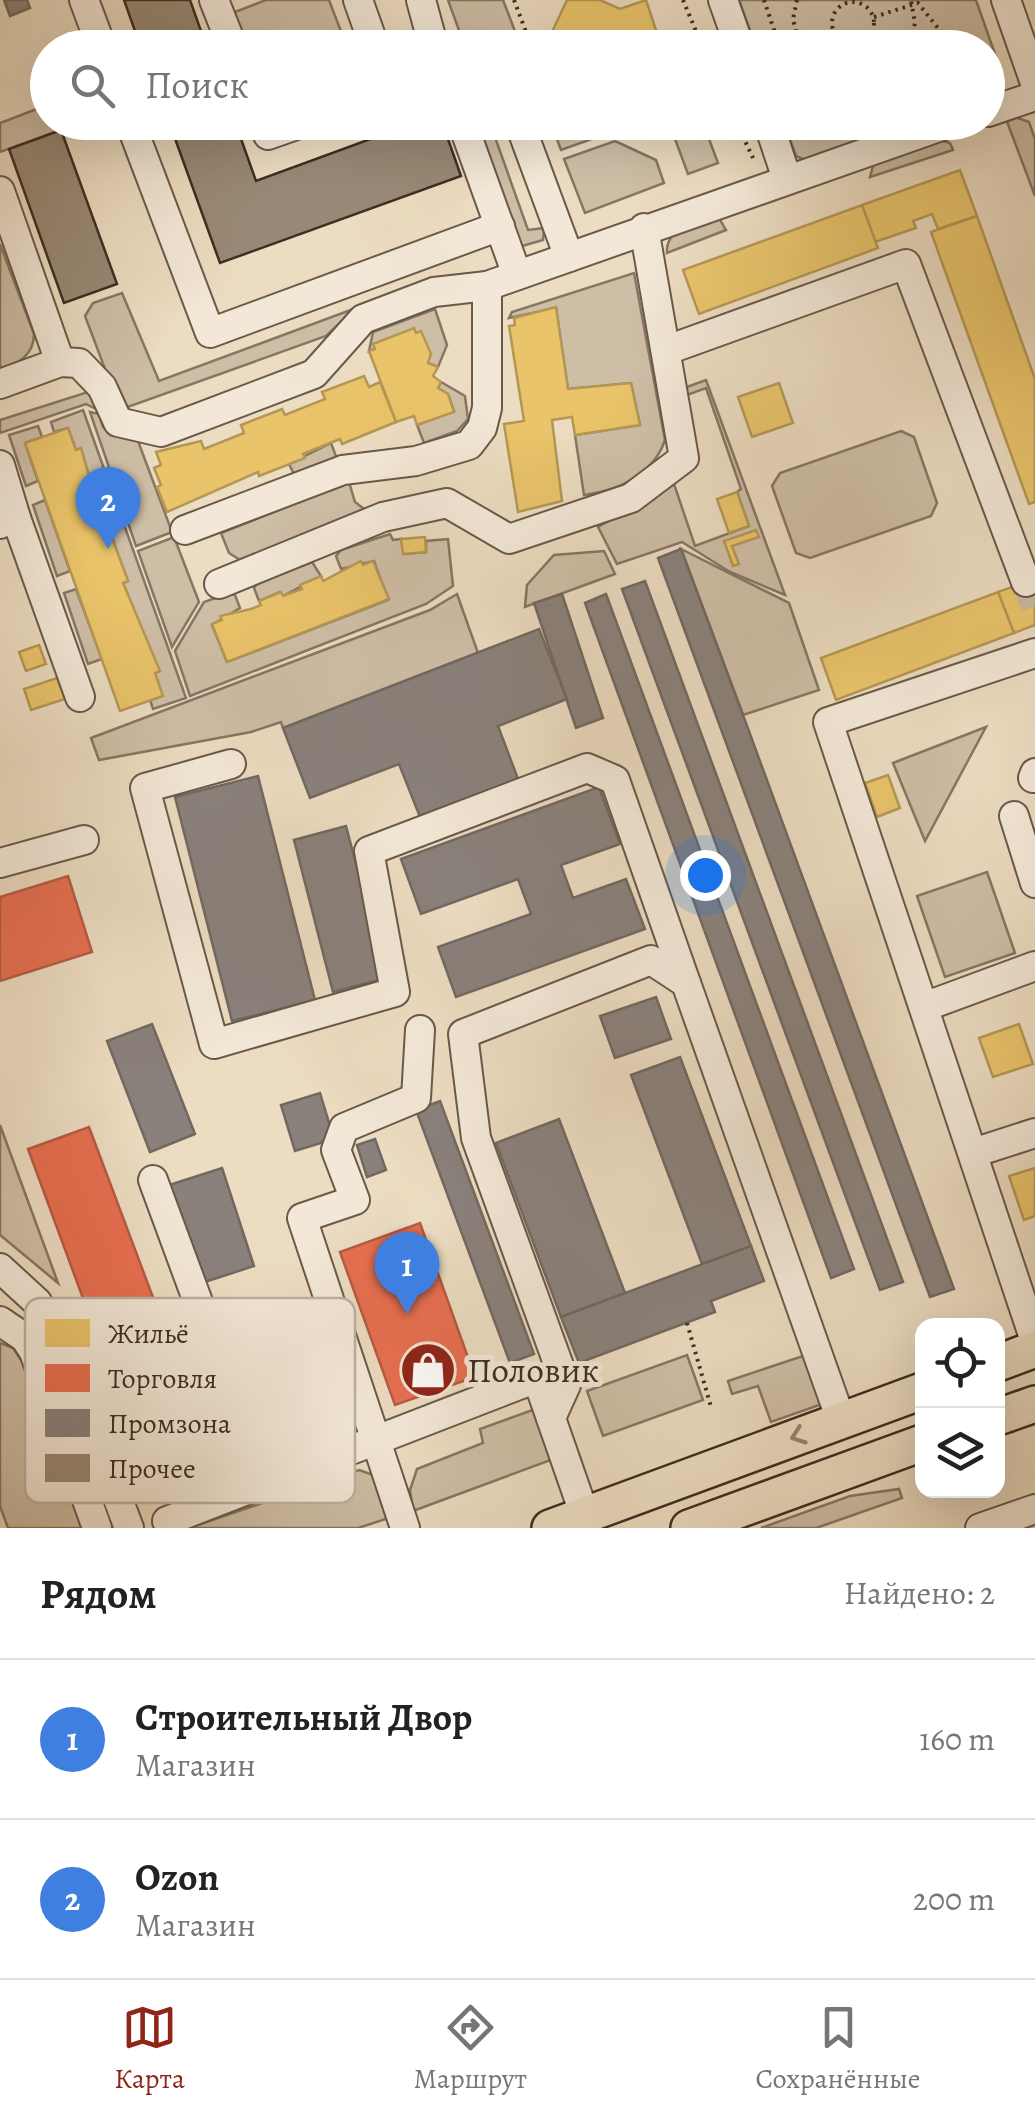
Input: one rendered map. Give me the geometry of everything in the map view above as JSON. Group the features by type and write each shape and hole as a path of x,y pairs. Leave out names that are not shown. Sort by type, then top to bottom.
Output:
{"main road":[{"path":"1005,1361 1035,1350"},
{"path":"550,1528 915,1393"},
{"path":"1005,1415 1035,1404"},
{"path":"688,1528 915,1446"}],"street":[{"path":"84,0 95,30"},
{"path":"214,0 226,30"},
{"path":"358,0 369,30"},
{"path":"421,0 427,30"},
{"path":"723,0 734,30"},
{"path":"1006,0 1035,83"},
{"path":"1005,106 1035,96"},
{"path":"137,140 210,333 500,226"},
{"path":"469,140 517,275"},
{"path":"526,140 569,256"},
{"path":"774,140 788,179"},
{"path":"0,384 60,362 78,362 90,370 118,422 162,432 314,374 363,319 434,292 486,286 901,140"},
{"path":"0,192 60,362"},
{"path":"219,584 383,518 447,503 508,539 631,498 684,458 644,228"},
{"path":"666,350 906,264 1022,534 1026,582"},
{"path":"185,530 343,470 416,460 470,445 482,428 487,408 486,286"},
{"path":"0,465 8,521 80,696"},
{"path":"1035,654 828,722 1035,1341"},
{"path":"231,764 145,788 214,1044 395,992 370,851 587,768 616,780 841,1420"},
{"path":"1014,816 1035,882"},
{"path":"0,864 84,840"},
{"path":"552,1418 566,1385 476,1138 463,1034 651,960 686,983"},
{"path":"924,1007 1035,966"},
{"path":"330,1298 302,1218 354,1200 336,1150 344,1128 416,1098 420,1030"},
{"path":"973,1154 1035,1133"},
{"path":"154,1180 197,1298"},
{"path":"0,1268 33,1298"},
{"path":"0,1321 25,1337"},
{"path":"355,1371 405,1528"},
{"path":"355,1447 538,1378 585,1516"},
{"path":"88,1503 97,1528"},
{"path":"119,1503 128,1528"},
{"path":"166,1521 212,1503"},
{"path":"980,1528 1035,1510"}],"path":[{"path":"514,0 525,30"},
{"path":"683,0 696,30"},
{"path":"764,0 774,30"},
{"path":"795,30 797,0"},
{"path":"874,17 925,0"},
{"path":"833,30 834,12 845,2 861,2 874,17 872,30"},
{"path":"913,30 914,2"},
{"path":"914,2 938,30"},
{"path":"818,146 822,140"},
{"path":"686,1323 711,1407"}],"shaded area":[{"path":"266,0 329,0 340,30 236,30 230,14"},
{"path":"448,0 503,0 514,30 459,30"},
{"path":"739,0 976,0 987,30 750,30"},
{"path":"30,112 30,140 33,140 0,152 0,123"},
{"path":"1015,117 1029,122 1035,139 1035,196 1006,119"},
{"path":"479,140 496,140 528,230 544,228 543,240 519,247"},
{"path":"557,140 589,140 561,150"},
{"path":"675,140 709,140 718,163 688,174"},
{"path":"790,140 869,140 807,161 796,156"},
{"path":"939,140 950,143 953,150 870,177 874,163"},
{"path":"615,141 656,160 664,183 585,213 564,159"},
{"path":"719,218 726,230 667,253 671,237 677,232"},
{"path":"0,244 34,334 24,358 0,371"},
{"path":"634,273 665,440 652,463 633,479 609,490 584,495 575,435 640,425 631,383 568,389 556,308 509,318 512,312"},
{"path":"122,293 159,381 356,308 326,336 125,408 119,406 85,316 93,303"},
{"path":"435,309 447,345 438,367 428,363 416,333 374,344 375,349 369,351 373,332"},
{"path":"706,380 785,595 730,572 682,542 617,564 598,527 674,484 695,546 749,526 737,492 741,489 706,388 687,395 684,388"},
{"path":"441,382 465,396 468,419 457,431 424,443 417,425 454,411 448,394 438,388"},
{"path":"91,391 98,410 86,404 0,433 0,420"},
{"path":"83,410 186,698 153,709 150,700 155,673 159,671 123,583 128,581 112,538 107,539 81,449 76,450 68,428 54,432 51,422"},
{"path":"90,412 99,414 103,427 115,436 135,433 172,532 136,546"},
{"path":"38,426 42,437 25,443 38,481 26,486 9,435"},
{"path":"901,431 914,437 937,503 931,516 810,558 796,553 772,486 780,473"},
{"path":"331,443 337,459 295,476 289,464"},
{"path":"349,482 355,502 372,515 245,563 229,553 221,533"},
{"path":"45,500 70,571 57,576 33,505"},
{"path":"390,534 393,540 401,539 404,554 426,552 426,541 448,539 453,586 426,604 190,696 175,651 204,602 230,593 235,595 240,608 212,625 227,662 388,600 374,561 341,569 336,556 341,550"},
{"path":"174,537 199,602 172,647 138,551"},
{"path":"681,549 789,603 819,690 743,715"},
{"path":"604,551 615,574 525,607 527,585 554,555"},
{"path":"312,562 321,576 283,596 280,592 259,601 254,588 258,582"},
{"path":"76,589 102,659 88,664 64,593"},
{"path":"457,594 478,653 283,728 281,722 251,732 99,760 91,738 430,610"},
{"path":"986,727 925,841 893,763"},
{"path":"987,872 1015,953 945,977 917,896"},
{"path":"0,1125 58,1283 0,1235"},
{"path":"0,1343 13,1348 25,1366 25,1503 75,1503 84,1528 8,1528 0,1506"},
{"path":"812,1353 828,1402 771,1422 758,1386 732,1394 728,1381"},
{"path":"687,1355 703,1400 603,1436 587,1391"},
{"path":"538,1408 556,1458 413,1511 410,1490 417,1469 483,1443 480,1429"},
{"path":"355,1471 376,1476 389,1518 358,1528 189,1528 262,1503 355,1503"},
{"path":"899,1489 902,1498 816,1528 761,1528 850,1496"}],"building: Жильё":[{"path":"567,0 600,0 620,9 646,0 656,30 553,30"},
{"path":"960,170 977,216 938,229 932,214 913,221 916,228 875,242 862,205"},
{"path":"862,205 878,248 699,314 683,270"},
{"path":"977,216 1035,379 1035,502 1029,504 931,232"},
{"path":"556,307 568,389 631,383 640,425 575,435 572,417 552,420 562,501 518,512 504,424 524,421 509,326 515,325 514,318"},
{"path":"414,328 416,333 421,331 431,354 428,363 438,367 433,376 441,382 438,388 448,394 454,412 417,425 414,416 396,422 369,351 375,349 373,344"},
{"path":"364,376 369,387 380,382 396,422 342,444 340,439 303,454 305,458 259,476 258,472 167,512 157,487 161,485 154,468 161,465 156,452 201,441 204,449 244,433 241,425 282,409 285,415 325,399 322,392"},
{"path":"779,383 793,423 752,437 738,397"},
{"path":"68,428 76,450 81,448 107,539 112,538 128,581 123,583 160,671 155,673 163,696 120,711 25,443"},
{"path":"737,492 749,526 729,533 717,499"},
{"path":"756,530 759,537 732,546 739,564 733,566 724,541"},
{"path":"425,537 426,552 403,554 401,539"},
{"path":"361,561 363,565 373,561 389,599 227,662 212,624 222,620 220,616 251,609 261,605 259,601 281,592 283,596 302,589 300,585 321,576 323,581"},
{"path":"1035,579 1035,625 1014,633 998,592"},
{"path":"998,592 1014,633 836,700 821,658"},
{"path":"39,645 46,664 26,671 19,652"},
{"path":"57,678 65,699 31,710 24,689"},
{"path":"888,775 900,808 877,817 865,783"},
{"path":"1019,1024 1033,1064 993,1077 979,1038"},
{"path":"1035,1168 1035,1216 1024,1220 1009,1176"}],"building: Торговля":[{"path":"68,876 92,952 0,981 0,897"},
{"path":"89,1127 153,1298 83,1298 28,1149"},
{"path":"420,1223 475,1377 395,1405 340,1252"}],"building: Промзона":[{"path":"4,0 27,0 30,8 10,16"},
{"path":"681,549 954,1289 930,1297 658,558"},
{"path":"645,581 903,1282 880,1290 622,589"},
{"path":"562,594 603,718 576,728 534,603"},
{"path":"606,594 854,1269 831,1278 585,603"},
{"path":"539,629 567,699 498,726 518,779 420,817 399,764 310,798 283,728"},
{"path":"258,776 315,1000 232,1021 175,797"},
{"path":"599,787 620,844 561,865 573,898 626,879 645,929 456,997 438,947 531,914 518,879 421,914 401,859"},
{"path":"346,826 386,978 333,992 294,840"},
{"path":"656,997 671,1039 615,1058 600,1016"},
{"path":"152,1024 195,1134 150,1152 107,1041"},
{"path":"680,1057 751,1246 702,1264 631,1075"},
{"path":"320,1093 334,1139 295,1151 281,1105"},
{"path":"440,1101 534,1354 510,1363 416,1110"},
{"path":"559,1119 625,1293 561,1317 496,1143"},
{"path":"375,1139 386,1170 367,1177 357,1145"},
{"path":"222,1168 254,1266 202,1283 169,1185"},
{"path":"751,1246 764,1281 711,1301 715,1312 579,1363 561,1317"}],"building: Прочее":[{"path":"124,0 190,0 201,30 135,30"},
{"path":"34,140 65,140 117,284 64,303 9,149"},
{"path":"176,140 241,140 256,181 368,140 448,140 461,176 220,263"}],"tunnel":[{"path":"1026,582 1035,606"}],"place":[{"name":"Ozon","path":"108,549"},
{"name":"Строительный Двор","path":"407,1314"},
{"name":"Половик","path":"428,1370"}]}
